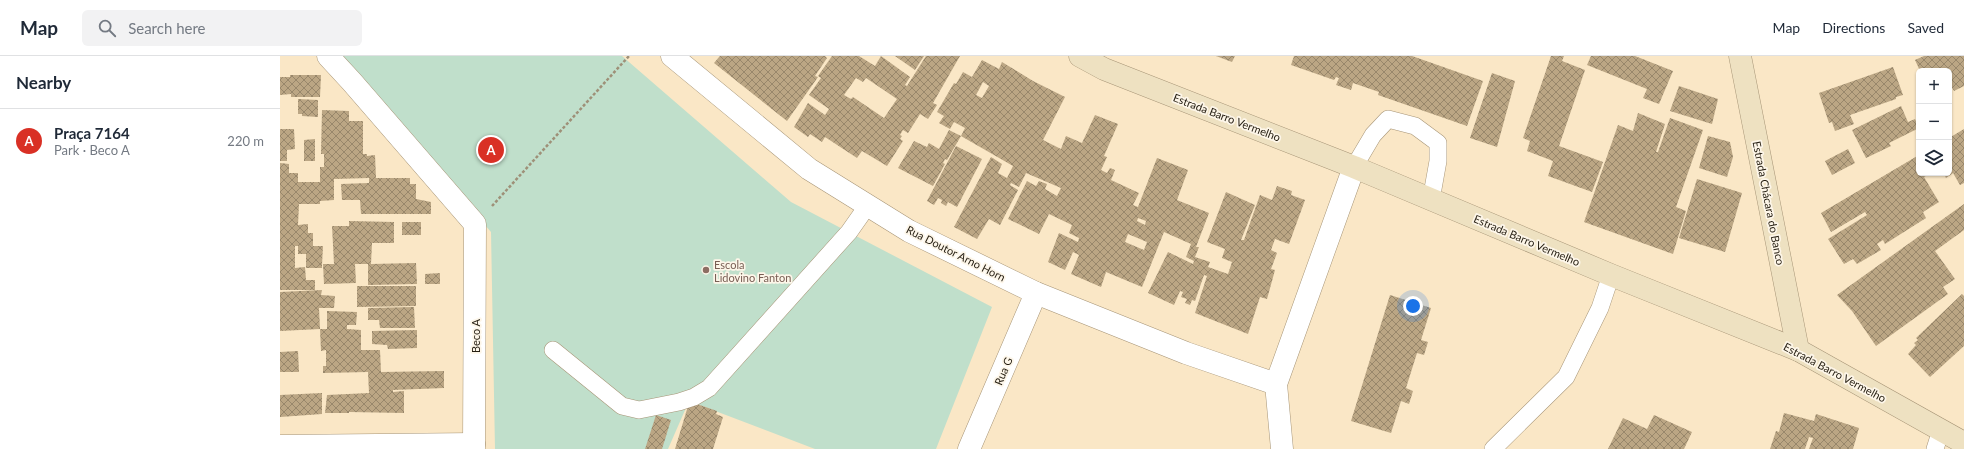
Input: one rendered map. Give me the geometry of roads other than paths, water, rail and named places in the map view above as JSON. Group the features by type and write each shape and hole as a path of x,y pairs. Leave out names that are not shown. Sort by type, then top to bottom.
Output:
{"street":[{"name":"Beco A","path":"328,56 476,224 474,446"},
{"name":"Rua Doutor Arno Horn","path":"672,56 809,169 909,231 1036,293 1186,353 1276,384"},
{"name":"Estrada Barro Vermelho","path":"1080,56 1106,62 1611,275 1798,350 1938,440 1964,443"},
{"name":"Estrada Chácara do Banco","path":"1740,56 1798,350"},
{"path":"1282,449 1276,384 1354,167"},
{"name":"Rua G","path":"969,449 1036,293"},
{"path":"280,446 474,446"}],"lane":[{"path":"1354,167 1373,135 1388,119 1415,126 1438,143 1438,161 1431,200"},
{"path":"553,350 622,406 639,410 694,397 709,388 849,232 868,206"},
{"path":"1493,449 1566,376 1600,308 1611,275"}],"place":[{"name":"Praça 7164","path":"491,150"},
{"name":"Escola Lidovino Fanton","path":"706,270"}]}
